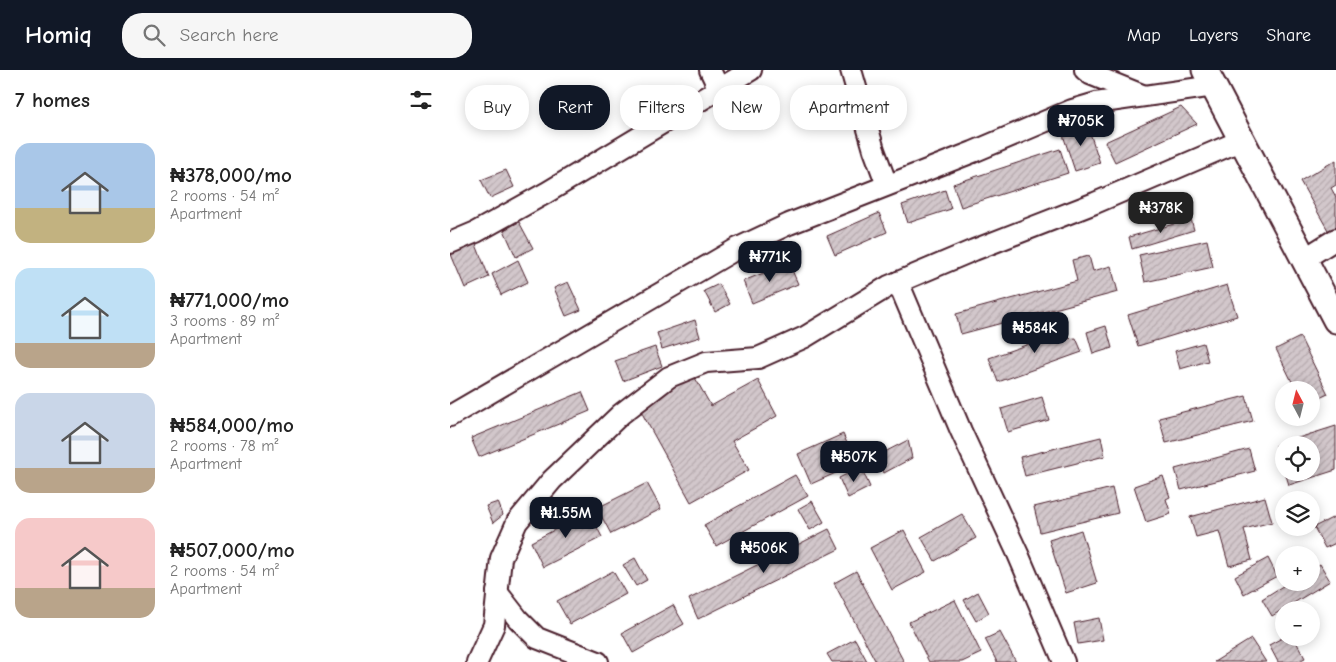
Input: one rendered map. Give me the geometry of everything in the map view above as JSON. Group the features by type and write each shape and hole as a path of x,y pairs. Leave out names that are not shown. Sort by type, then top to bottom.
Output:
{"main road":[{"path":"1209,78 1336,320"}],"street":[{"path":"710,70 717,85"},
{"path":"727,85 751,70"},
{"path":"850,70 887,186"},
{"path":"1085,70 1090,74 1145,96"},
{"path":"450,416 738,248 789,224 973,152 1072,110 1096,103 1145,96 1209,78"},
{"path":"450,243 476,232 546,193 713,94"},
{"path":"477,662 494,625 500,558 517,522 552,480 614,421 669,377 706,362 758,358 805,337 889,286 1242,140"},
{"path":"1304,259 1336,239"},
{"path":"898,282 961,431 1018,554 1064,662"},
{"path":"497,592 518,619 537,638 598,662"}],"building":[{"path":"1181,107 1197,124 1115,162 1105,142"},
{"path":"1087,124 1100,163 1075,171 1062,132"},
{"path":"1060,149 1068,173 961,207 953,184"},
{"path":"1336,160 1336,185 1331,188 1336,197 1336,228 1329,232 1300,181"},
{"path":"506,170 514,187 490,198 481,180"},
{"path":"945,190 951,209 908,223 902,205"},
{"path":"879,213 887,232 835,255 827,236"},
{"path":"1191,219 1194,230 1132,249 1129,237"},
{"path":"519,222 533,248 516,257 504,230"},
{"path":"1207,240 1213,267 1145,282 1139,255"},
{"path":"475,242 489,277 465,288 450,252"},
{"path":"1089,256 1093,271 1111,266 1118,292 961,334 956,314 1077,281 1072,260"},
{"path":"518,260 528,282 501,295 492,274"},
{"path":"789,263 798,284 752,303 743,281"},
{"path":"568,282 581,310 566,316 554,288"},
{"path":"719,284 730,304 715,312 704,291"},
{"path":"1227,285 1237,316 1138,346 1128,315"},
{"path":"695,320 700,337 662,349 657,333"},
{"path":"1059,323 1065,339 1076,338 1082,352 998,382 989,358 1046,338 1043,329"},
{"path":"1106,326 1112,348 1093,354 1087,332"},
{"path":"1300,337 1328,394 1320,398 1320,381 1292,381 1276,349"},
{"path":"1203,343 1208,361 1180,369 1175,351"},
{"path":"655,347 662,366 623,381 615,361"},
{"path":"694,376 711,406 758,380 777,416 732,441 749,470 691,502 638,406"},
{"path":"582,392 590,411 479,457 471,438"},
{"path":"1246,396 1253,421 1166,443 1159,418"},
{"path":"1042,397 1049,420 1008,432 1001,409"},
{"path":"1336,426 1336,470 1320,475 1320,436 1304,436"},
{"path":"843,434 856,464 811,484 798,454"},
{"path":"1101,437 1105,456 1025,476 1020,457"},
{"path":"908,440 912,458 884,473 875,457"},
{"path":"1249,449 1255,471 1181,490 1175,469"},
{"path":"861,467 870,487 848,498 839,478"},
{"path":"795,475 808,496 716,546 704,525"},
{"path":"1163,476 1170,497 1166,499 1171,514 1146,522 1134,486"},
{"path":"1288,481 1302,481 1289,485"},
{"path":"647,483 661,509 611,534 597,508"},
{"path":"1112,488 1118,513 1040,532 1034,507"},
{"path":"1265,497 1272,522 1244,529 1252,560 1229,566 1219,531 1196,537 1190,517"},
{"path":"812,501 824,522 810,530 798,509"},
{"path":"498,502 503,515 493,523 486,506"},
{"path":"589,512 602,537 543,567 531,542"},
{"path":"962,514 976,538 935,561 921,537"},
{"path":"1336,516 1336,543 1325,548 1319,536 1320,524"},
{"path":"829,529 839,549 698,619 689,599"},
{"path":"904,530 926,572 892,590 870,548"},
{"path":"1081,530 1097,583 1066,593 1049,540"},
{"path":"635,558 647,580 636,586 623,565"},
{"path":"1268,558 1275,572 1275,577 1244,594 1235,576"},
{"path":"1320,564 1330,581 1320,587"},
{"path":"613,571 626,594 570,624 557,601"},
{"path":"856,571 904,662 876,662 834,583"},
{"path":"1275,591 1313,591 1297,601 1275,601 1275,614 1272,616 1262,599"},
{"path":"978,592 989,613 976,621 964,600"},
{"path":"955,600 981,653 962,662 929,662 909,622"},
{"path":"673,605 684,624 633,653 622,633"},
{"path":"1099,618 1103,640 1078,644 1074,623"},
{"path":"1000,632 1016,662 997,662 985,639"},
{"path":"855,639 867,661 832,662 827,654"},
{"path":"1251,639 1266,662 1214,662"},
{"path":"1275,642 1275,646 1298,646 1305,658 1297,662 1278,662 1269,645"}]}
